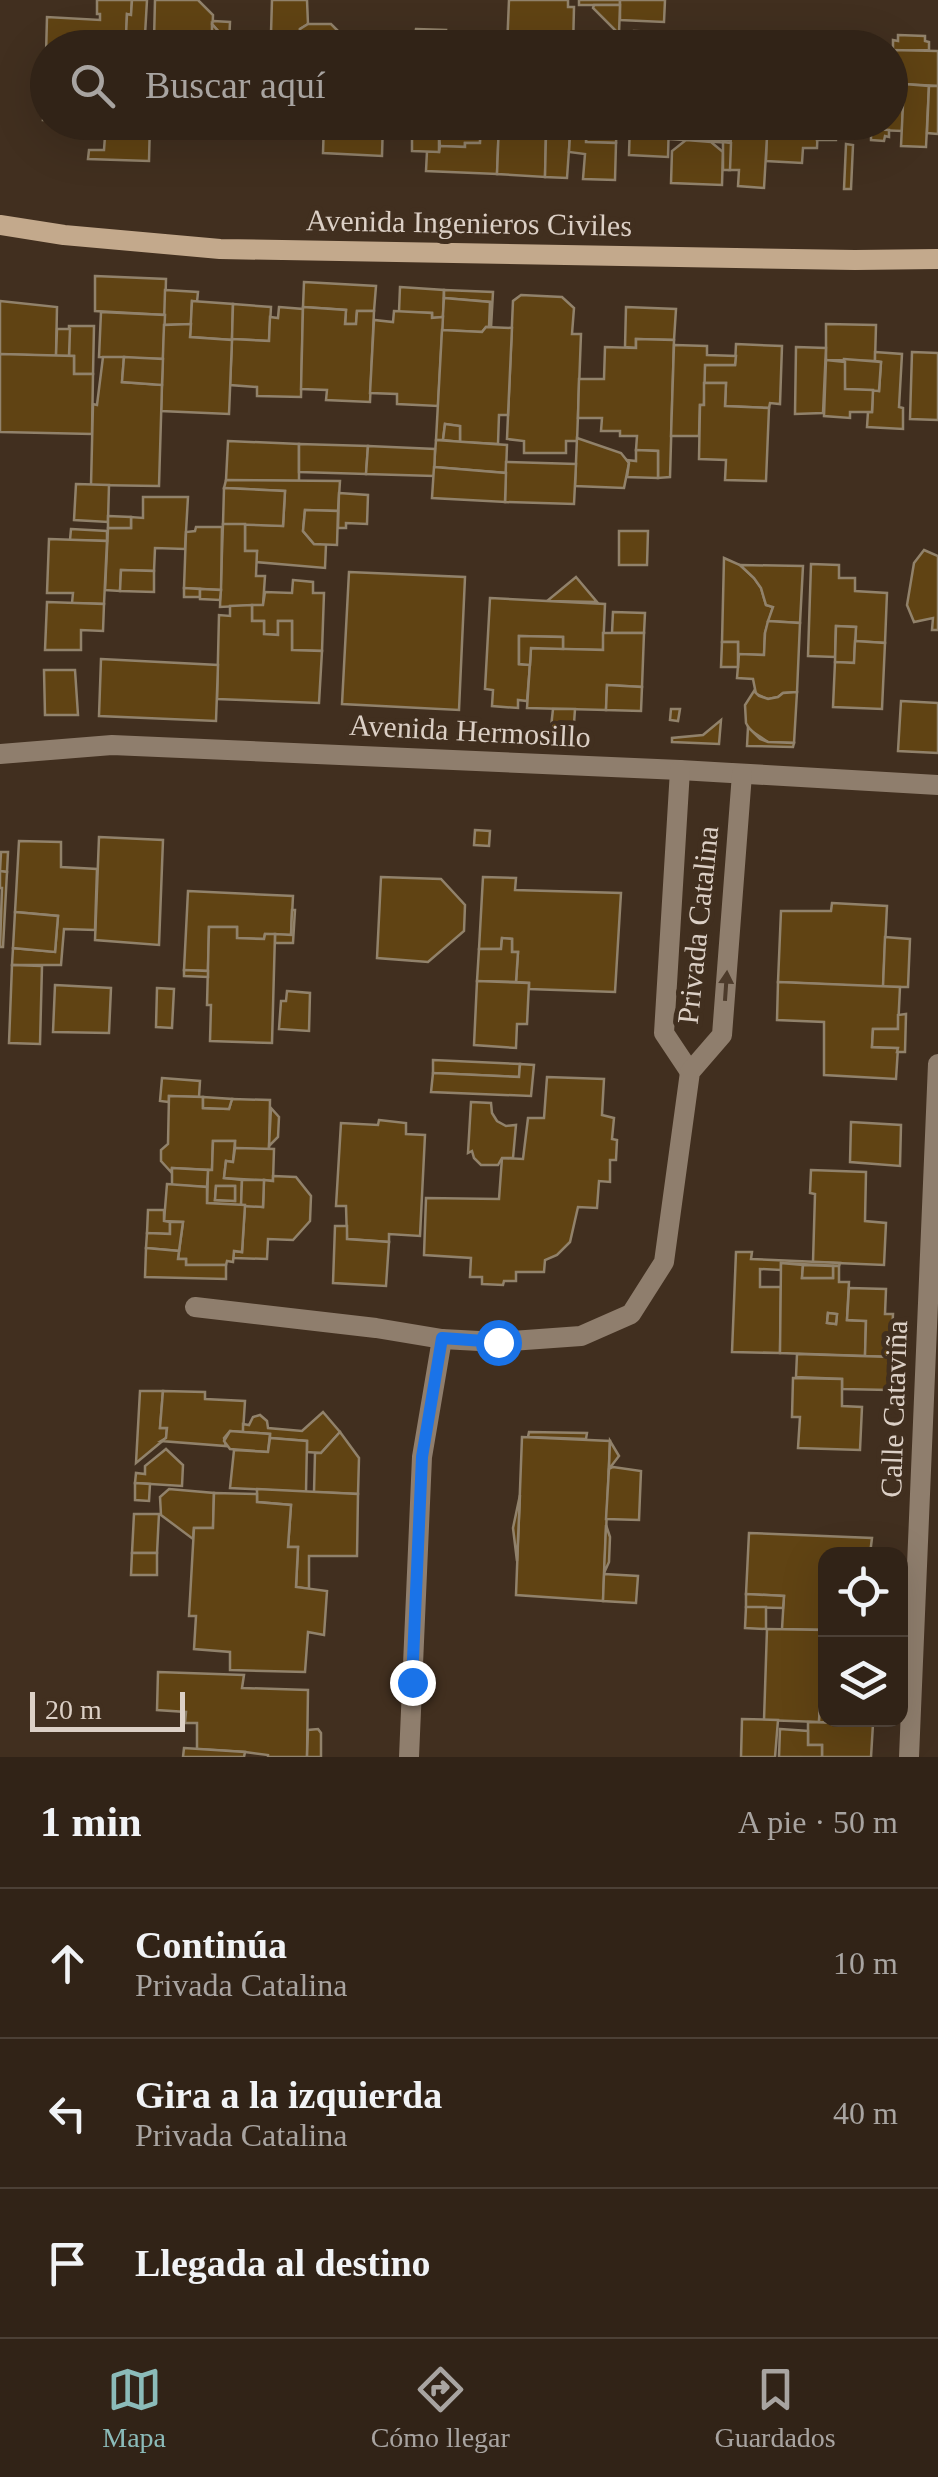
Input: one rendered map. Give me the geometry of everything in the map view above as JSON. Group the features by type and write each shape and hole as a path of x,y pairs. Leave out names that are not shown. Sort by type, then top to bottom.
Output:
{"street":[{"name":"Avenida Ingenieros Civiles","path":"0,225 64,236 220,249 938,259"},
{"name":"Avenida Hermosillo","path":"0,754 112,745 938,785"},
{"name":"Privada Catalina","path":"680,770 664,1033 690,1072 722,1035 742,774"},
{"name":"Calle Cataviña","path":"910,1757 938,1064"},
{"path":"195,1307 498,1342 582,1336 632,1314 664,1262 690,1072"},
{"path":"409,1757 422,1457 442,1338"}],"building":[{"path":"97,0 132,0 127,30 47,30 47,17 100,20"},
{"path":"132,0 147,0 145,30 126,30 127,14 131,15"},
{"path":"155,0 198,0 213,15 212,30 154,30"},
{"path":"272,0 307,0 308,24 300,30 271,30"},
{"path":"509,0 568,0 568,7 574,7 573,30 508,30"},
{"path":"579,0 620,0 620,5 579,5"},
{"path":"620,0 665,0 664,22 620,20"},
{"path":"620,5 619,30 615,30 593,8"},
{"path":"230,22 230,30 217,30 212,24"},
{"path":"308,24 331,24 337,30 300,30"},
{"path":"908,35 925,36 929,50 908,51"},
{"path":"908,50 938,51 938,86 908,84"},
{"path":"908,84 929,86 926,147 901,146 901,140 908,140"},
{"path":"929,86 938,86 938,134 927,133"},
{"path":"105,140 150,140 149,161 88,159 89,150 104,150"},
{"path":"323,140 382,140 382,156 323,153"},
{"path":"412,140 439,140 439,152 412,151"},
{"path":"439,140 480,140 465,143 465,147 440,146"},
{"path":"498,140 497,174 426,171 427,151 439,152 440,146"},
{"path":"498,140 546,140 545,177 497,174"},
{"path":"546,140 570,140 567,178 545,177"},
{"path":"570,140 616,143 615,180 583,179 585,154 569,152"},
{"path":"586,140 616,140 616,143"},
{"path":"629,140 668,140 668,157 629,155"},
{"path":"684,140 731,140 731,143"},
{"path":"686,140 711,142 723,152 722,185 671,183 672,151"},
{"path":"731,140 767,140 764,188 738,186 739,170 729,170"},
{"path":"767,140 817,140 817,148 803,148 802,163 766,161"},
{"path":"723,142 731,143 730,170 723,170"},
{"path":"846,144 853,145 851,189 844,189"},
{"path":"95,276 166,279 165,315 95,311"},
{"path":"304,282 376,286 374,311 357,311 356,324 345,324 346,310 303,307"},
{"path":"400,287 444,290 443,317 399,312"},
{"path":"165,290 198,292 197,302 192,301 191,324 164,325"},
{"path":"444,290 493,292 491,328 490,302 444,298"},
{"path":"521,295 562,297 574,308 572,334 581,334 577,441 566,441 566,453 524,453 524,441 507,439 513,301"},
{"path":"444,298 490,302 489,327 482,332 442,330"},
{"path":"0,301 57,307 56,356 0,354"},
{"path":"192,301 233,304 232,340 190,337"},
{"path":"233,304 271,307 269,341 232,339"},
{"path":"279,307 303,309 301,397 257,396 257,387 230,385 232,339 269,341 270,317 278,318"},
{"path":"303,307 346,310 345,324 356,324 357,311 374,311 370,402 326,400 327,390 301,389"},
{"path":"626,307 676,309 674,340 636,339 636,348 625,347"},
{"path":"394,311 443,317 438,406 397,404 397,394 370,393 374,320 393,322"},
{"path":"101,312 165,315 163,359 99,357"},
{"path":"191,324 190,337 232,340 229,414 161,411 164,325"},
{"path":"826,324 876,325 875,361 826,360"},
{"path":"69,326 94,326 93,374 74,374 74,356 69,356"},
{"path":"486,327 512,328 508,415 499,415 498,444 460,442 460,426 445,424 443,440 436,440 442,330 482,332"},
{"path":"57,329 70,329 69,356 56,356"},
{"path":"636,339 674,340 670,477 658,478 658,451 636,450 637,436 601,431 602,418 578,418 579,379 604,379 605,347 636,348"},
{"path":"736,344 782,346 780,404 770,403 769,408 725,406 726,383 704,383 705,365 735,365"},
{"path":"674,345 707,346 707,355 736,356 735,365 705,365 699,436 671,436"},
{"path":"796,347 826,348 823,413 795,414"},
{"path":"875,352 902,354 899,407 903,408 903,429 867,427 873,390 879,391 881,362 875,361"},
{"path":"912,352 938,353 938,420 910,419"},
{"path":"0,354 74,356 74,374 93,374 92,434 0,432"},
{"path":"103,357 124,357 122,382 162,385 159,486 91,485 93,404 97,405"},
{"path":"124,357 163,359 162,385 122,382"},
{"path":"844,359 881,362 879,391 845,389"},
{"path":"826,360 845,362 845,389 873,390 872,412 850,412 850,418 824,416"},
{"path":"704,383 726,383 725,406 769,408 766,481 725,480 726,460 699,459"},
{"path":"445,424 460,426 460,442 443,440"},
{"path":"577,438 621,453 629,463 624,488 575,486"},
{"path":"436,440 507,445 506,473 434,467"},
{"path":"228,441 299,444 299,481 226,480"},
{"path":"299,444 368,446 366,474 299,472"},
{"path":"368,446 435,449 434,476 366,474"},
{"path":"636,450 658,451 658,478 627,477 627,460 636,461"},
{"path":"506,462 576,464 574,504 505,502"},
{"path":"434,467 506,473 505,502 432,498"},
{"path":"226,480 340,481 338,511 305,510 303,531 314,544 326,544 325,568 256,562 257,551 245,551 245,524 283,526 285,491 224,488"},
{"path":"76,484 109,485 108,522 74,520"},
{"path":"224,488 285,491 283,526 223,524"},
{"path":"339,493 368,495 367,524 346,523 346,528 338,528"},
{"path":"143,497 188,497 185,549 155,548 154,571 121,570 120,591 105,590 108,528 131,528 131,517 143,518"},
{"path":"305,510 338,511 337,545 314,544 303,531"},
{"path":"108,516 131,517 131,528 108,528"},
{"path":"223,524 245,524 245,551 257,551 256,576 265,576 263,605 220,607"},
{"path":"196,527 222,527 221,590 184,588 186,532 195,531"},
{"path":"71,529 107,531 107,541 70,540"},
{"path":"619,531 648,531 647,565 619,565"},
{"path":"49,539 107,541 104,604 72,603 73,593 47,593"},
{"path":"924,550 938,556 938,630 932,630 933,618 914,622 907,605 914,563"},
{"path":"724,558 740,565 754,578 766,605 773,607 765,633 764,655 738,654 738,642 722,642"},
{"path":"811,564 839,565 839,578 855,578 855,591 887,593 885,643 855,641 856,627 836,626 835,657 808,656"},
{"path":"740,565 803,566 800,623 768,621 773,607 766,605 761,588"},
{"path":"121,570 154,571 154,592 120,591"},
{"path":"349,572 465,577 459,710 342,704"},
{"path":"576,577 597,602 547,601"},
{"path":"293,580 313,582 313,593 324,593 322,651 292,650 292,621 278,621 278,635 264,634 264,621 252,621 252,605 263,605 265,592 292,593"},
{"path":"184,588 200,589 200,597 184,597"},
{"path":"200,589 221,590 220,600 200,599"},
{"path":"490,598 605,604 603,650 563,649 563,637 519,636 519,664 530,665 527,701 518,700 518,708 492,706 493,690 485,689"},
{"path":"47,602 104,604 103,631 81,630 81,650 45,650"},
{"path":"252,605 252,621 264,621 264,634 278,635 278,621 292,621 292,650 322,651 319,703 217,699 219,615 230,616 230,606"},
{"path":"613,612 645,613 644,633 612,633"},
{"path":"768,621 800,623 797,692 768,699 756,694 753,679 737,678 739,654 764,655"},
{"path":"836,626 856,627 854,663 835,662"},
{"path":"603,633 644,633 642,687 607,685 606,710 527,708 531,648 603,650"},
{"path":"519,636 563,637 563,649 531,648 530,665 519,664"},
{"path":"855,641 885,643 882,709 833,707 835,662 854,663"},
{"path":"722,642 738,642 738,667 721,667"},
{"path":"101,659 218,665 216,721 99,716"},
{"path":"44,670 75,670 78,715 45,715"},
{"path":"607,685 642,687 641,711 606,710"},
{"path":"754,691 768,699 797,692 794,743 768,742 750,730 745,705"},
{"path":"901,701 938,703 938,753 898,751"},
{"path":"553,709 575,709 573,738 550,736"},
{"path":"671,709 680,709 678,721 670,720"},
{"path":"721,720 719,744 672,742 672,738 703,735"},
{"path":"748,727 760,739 794,743 793,747 747,746"},
{"path":"475,830 490,831 489,846 474,845"},
{"path":"99,837 163,840 159,945 95,940"},
{"path":"19,841 61,842 61,867 97,869 95,930 64,929 61,965 12,965 13,948 55,952 58,916 15,912"},
{"path":"1,852 8,852 7,872 0,871"},
{"path":"0,871 7,872 3,947 0,947"},
{"path":"381,877 441,879 465,905 464,931 428,962 377,958"},
{"path":"483,877 516,878 515,890 621,893 615,992 529,989 529,983 516,982 518,952 512,952 512,939 502,938 501,949 479,949"},
{"path":"188,891 293,896 291,935 237,938 237,927 209,927 208,971 184,970"},
{"path":"832,903 887,906 883,987 778,982 781,911 831,911"},
{"path":"292,910 293,943 275,943 275,934 291,935"},
{"path":"15,912 58,916 55,952 13,948"},
{"path":"209,927 237,927 237,938 264,939 265,934 275,934 272,1043 210,1041"},
{"path":"885,937 910,939 908,987 883,987"},
{"path":"502,938 512,939 512,952 518,952 516,982 477,981 479,949 501,949"},
{"path":"12,965 42,966 40,1044 9,1043"},
{"path":"184,970 208,971 208,977 184,976"},
{"path":"477,981 529,983 527,1024 517,1024 516,1048 474,1045"},
{"path":"778,982 900,987 898,1029 873,1029 872,1047 898,1048 896,1079 824,1075 824,1022 777,1020"},
{"path":"55,985 111,988 109,1033 53,1032"},
{"path":"157,988 174,989 172,1028 156,1027"},
{"path":"287,991 310,993 309,1031 279,1029 281,1001 286,1001"},
{"path":"906,1014 905,1052 872,1047 873,1029 898,1029 898,1015"},
{"path":"433,1060 520,1064 519,1077 433,1073"},
{"path":"520,1064 534,1065 531,1096 431,1092 433,1073 519,1077"},
{"path":"547,1077 604,1079 602,1115 614,1118 612,1139 617,1140 616,1160 610,1160 610,1182 599,1181 597,1208 578,1207 570,1242 545,1260 544,1272 516,1272 516,1281 482,1284 482,1277 470,1277 471,1258 424,1255 426,1198 499,1199 502,1158 523,1159 528,1118 544,1118"},
{"path":"162,1078 200,1081 199,1097 169,1096 169,1102 160,1101"},
{"path":"169,1096 203,1097 203,1108 229,1109 232,1099 270,1100 269,1150 235,1148 235,1141 213,1141 212,1170 172,1168 171,1172 161,1161 161,1150 168,1144"},
{"path":"203,1097 232,1099 229,1109 203,1108"},
{"path":"471,1102 491,1103 497,1121 506,1126 516,1125 513,1158 502,1158 498,1165 481,1165 472,1151 468,1153"},
{"path":"271,1108 279,1117 278,1137 269,1146"},
{"path":"379,1120 406,1123 406,1134 425,1135 420,1236 389,1234 389,1242 347,1239 346,1206 336,1206 341,1123 378,1125"},
{"path":"851,1122 901,1125 900,1166 850,1162"},
{"path":"213,1141 235,1141 233,1162 226,1161 224,1178 242,1180 241,1206 207,1203 208,1170 212,1170","holes":["216,1186 235,1186 235,1201 215,1200"]},
{"path":"235,1148 274,1149 273,1181 224,1178 226,1161 233,1162"},
{"path":"172,1168 208,1170 207,1187 172,1185"},
{"path":"811,1170 866,1172 865,1221 886,1223 884,1265 813,1262 815,1194 810,1193"},
{"path":"273,1176 296,1177 311,1196 310,1221 293,1240 268,1239 267,1259 233,1258 234,1251 242,1252 245,1205 263,1207 264,1180 273,1181"},
{"path":"242,1180 264,1180 263,1207 241,1206"},
{"path":"167,1184 207,1187 207,1203 245,1205 242,1252 234,1251 233,1262 186,1265 186,1259 178,1259 183,1222 164,1221"},
{"path":"216,1186 235,1186 235,1201 215,1200"},
{"path":"148,1210 164,1210 170,1234 147,1233"},
{"path":"170,1222 183,1222 179,1251 146,1248 147,1233 170,1234"},
{"path":"335,1226 347,1226 347,1239 389,1242 386,1286 333,1283"},
{"path":"146,1248 179,1251 178,1259 186,1259 186,1265 226,1265 226,1279 145,1277"},
{"path":"736,1252 752,1252 751,1259 840,1263 781,1263 781,1270 760,1269 760,1287 781,1287 780,1353 732,1352"},
{"path":"781,1263 803,1265 802,1278 833,1278 833,1266 839,1266 839,1282 849,1282 847,1320 866,1321 865,1356 780,1353","holes":["828,1313 837,1314 836,1324 827,1323"]},
{"path":"803,1265 833,1266 833,1278 802,1278"},
{"path":"849,1288 886,1289 885,1314 893,1314 891,1357 865,1356 866,1321 847,1320"},
{"path":"828,1313 837,1314 836,1324 827,1323"},
{"path":"797,1354 891,1357 889,1390 842,1389 842,1379 796,1377"},
{"path":"793,1378 842,1379 842,1406 862,1407 860,1450 798,1448 800,1417 792,1417"},
{"path":"140,1391 163,1391 160,1428 167,1428 166,1438 136,1463"},
{"path":"163,1391 205,1392 205,1399 245,1401 243,1432 230,1431 224,1438 226,1446 161,1441 166,1438 167,1428 160,1428"},
{"path":"323,1412 340,1432 321,1453 307,1452 307,1441 243,1432 243,1424 249,1425 253,1417 260,1415 268,1428 302,1431"},
{"path":"230,1431 270,1434 268,1452 230,1449 224,1441"},
{"path":"340,1432 359,1458 358,1494 314,1492 315,1453 321,1453"},
{"path":"529,1432 587,1433 586,1439 528,1437"},
{"path":"522,1437 610,1441 603,1601 516,1595"},
{"path":"270,1438 307,1441 306,1492 230,1488 234,1450 268,1452"},
{"path":"610,1441 619,1456 609,1469"},
{"path":"166,1449 183,1465 182,1486 135,1483 136,1473 145,1474 145,1466"},
{"path":"609,1469 641,1471 639,1520 606,1519"},
{"path":"135,1483 150,1484 149,1501 135,1500"},
{"path":"169,1489 214,1493 213,1528 194,1528 193,1539 161,1515 160,1497"},
{"path":"257,1489 358,1494 357,1556 309,1556 309,1589 296,1587 298,1547 288,1547 291,1505 257,1502"},
{"path":"214,1493 257,1494 257,1502 291,1505 288,1547 298,1547 296,1587 327,1591 324,1635 308,1632 305,1672 230,1670 230,1652 194,1649 196,1616 189,1616 194,1528 213,1528"},
{"path":"520,1495 517,1561 513,1528"},
{"path":"134,1514 159,1514 157,1553 132,1553"},
{"path":"606,1525 610,1537 609,1562 604,1573"},
{"path":"749,1533 872,1538 871,1547 818,1547 818,1630 782,1629 784,1596 746,1594"},
{"path":"132,1553 157,1553 157,1575 131,1575"},
{"path":"604,1574 638,1576 636,1603 603,1601"},
{"path":"746,1594 784,1596 783,1608 746,1607"},
{"path":"746,1607 766,1607 766,1629 745,1628"},
{"path":"767,1629 818,1630 818,1722 764,1720"},
{"path":"158,1672 244,1675 242,1688 308,1690 307,1757 197,1749 197,1723 185,1723 186,1712 157,1710"},
{"path":"742,1719 778,1720 775,1757 741,1757"},
{"path":"808,1722 818,1722 818,1727 873,1727 871,1757 822,1757 822,1745 808,1745"},
{"path":"318,1729 321,1757 307,1757 308,1730"},
{"path":"780,1729 808,1731 808,1745 822,1745 822,1757 779,1757"},
{"path":"184,1748 245,1752 244,1757 183,1757"}],"route":[{"path":"412,1682 422,1457 442,1338 498,1342"}]}
